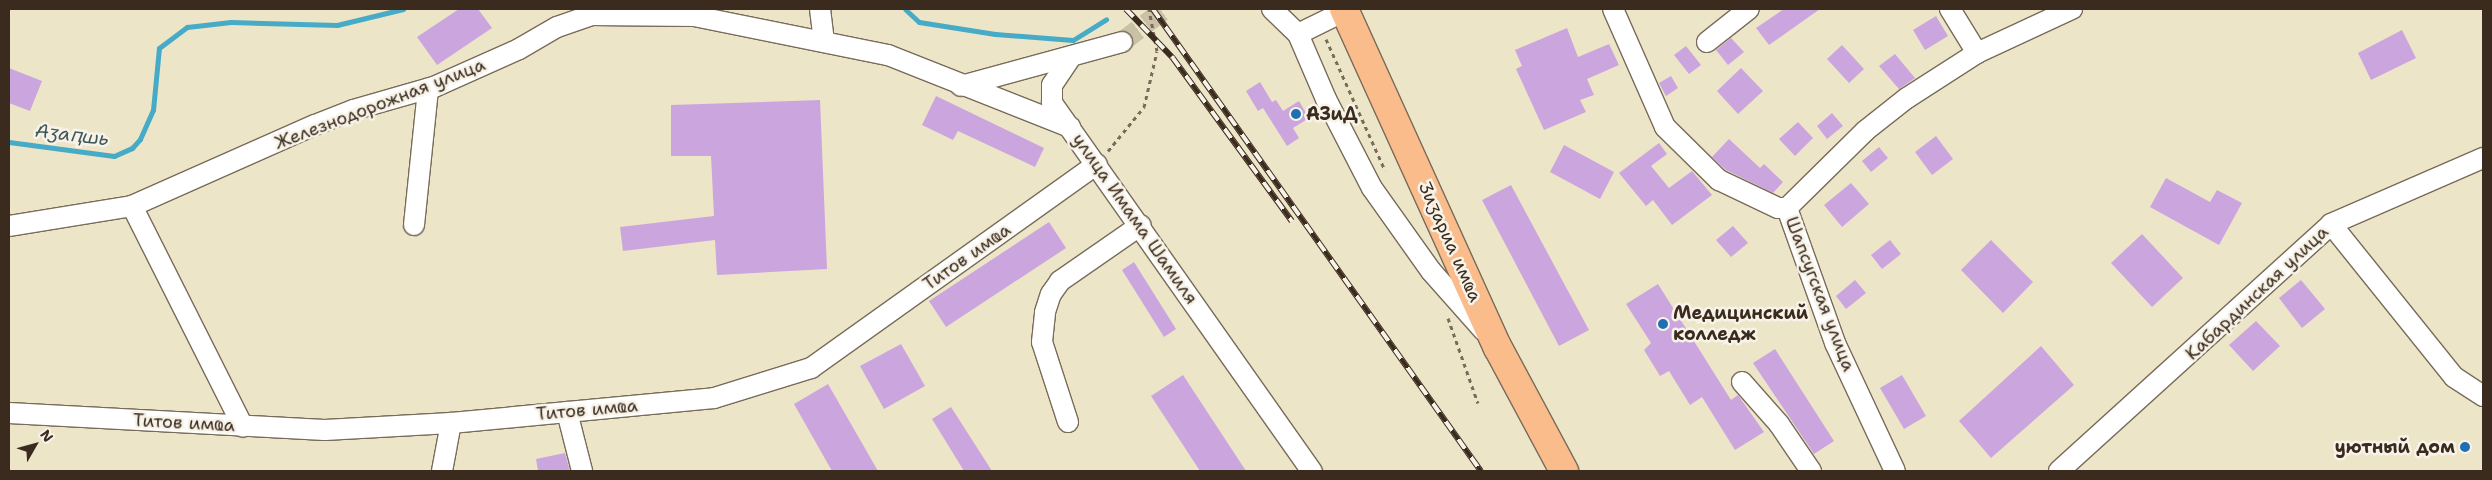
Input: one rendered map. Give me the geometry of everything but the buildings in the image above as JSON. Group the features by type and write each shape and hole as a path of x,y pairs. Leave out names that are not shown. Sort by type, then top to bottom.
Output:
{"highway":[{"name":"Ӡиӡариа имҩа","path":"1344,10 1498,348 1564,471"}],"street":[{"path":"1272,9 1298,34 1326,99 1372,188 1431,271 1498,348"},
{"name":"Шапсугская улица","path":"1613,9 1665,127 1719,180 1778,208 1787,208 1835,344 1895,471"},
{"path":"1707,42 1749,9"},
{"path":"1950,9 1977,53"},
{"path":"1787,208 1865,131 1907,98 1977,53 2072,9"},
{"path":"1298,34 1344,10"},
{"name":"улица Имама Шамиля","path":"689,12 821,24 961,86 1071,128 1141,225 1312,471"},
{"name":"Железнодорожная улица","path":"9,226 132,206 316,125 428,89 519,50 557,27 591,16 689,12"},
{"path":"961,86 1122,42"},
{"path":"1071,57 1052,85 1052,103 1071,128"},
{"path":"414,225 428,89"},
{"name":"Кабардинская улица","path":"2059,471 2331,224 2483,158"},
{"name":"Титов имҩа","path":"9,413 325,430 451,423 714,398 811,368 1097,164"},
{"path":"132,206 243,427"},
{"path":"2331,224 2454,377 2483,396"},
{"path":"1068,422 1042,342 1048,303 1060,281 1141,225"},
{"path":"1742,382 1779,424 1811,471"},
{"path":"567,412 582,471"},
{"path":"442,471 451,423"}],"path":[{"path":"1097,164 1144,107 1157,51 1149,9"}],"waterway":[{"name":"Аӡаԥшь","path":"9,142 114,156 132,148 140,139 153,110 159,48 187,27 231,22 337,25 403,9"},
{"name":"Аӡаԥшь","path":"905,9 919,22 995,34 1073,40 1106,19"}],"tunnel":[{"path":"1122,42 1165,9"}],"railway":[{"path":"1126,9 1173,58 1292,221"},
{"path":"1153,9 1481,471"}],"place":[{"name":"АЗиД","path":"1296,114"},
{"name":"Медицинский колледж","path":"1663,324"},
{"name":"уютный дом","path":"2465,447"}]}
